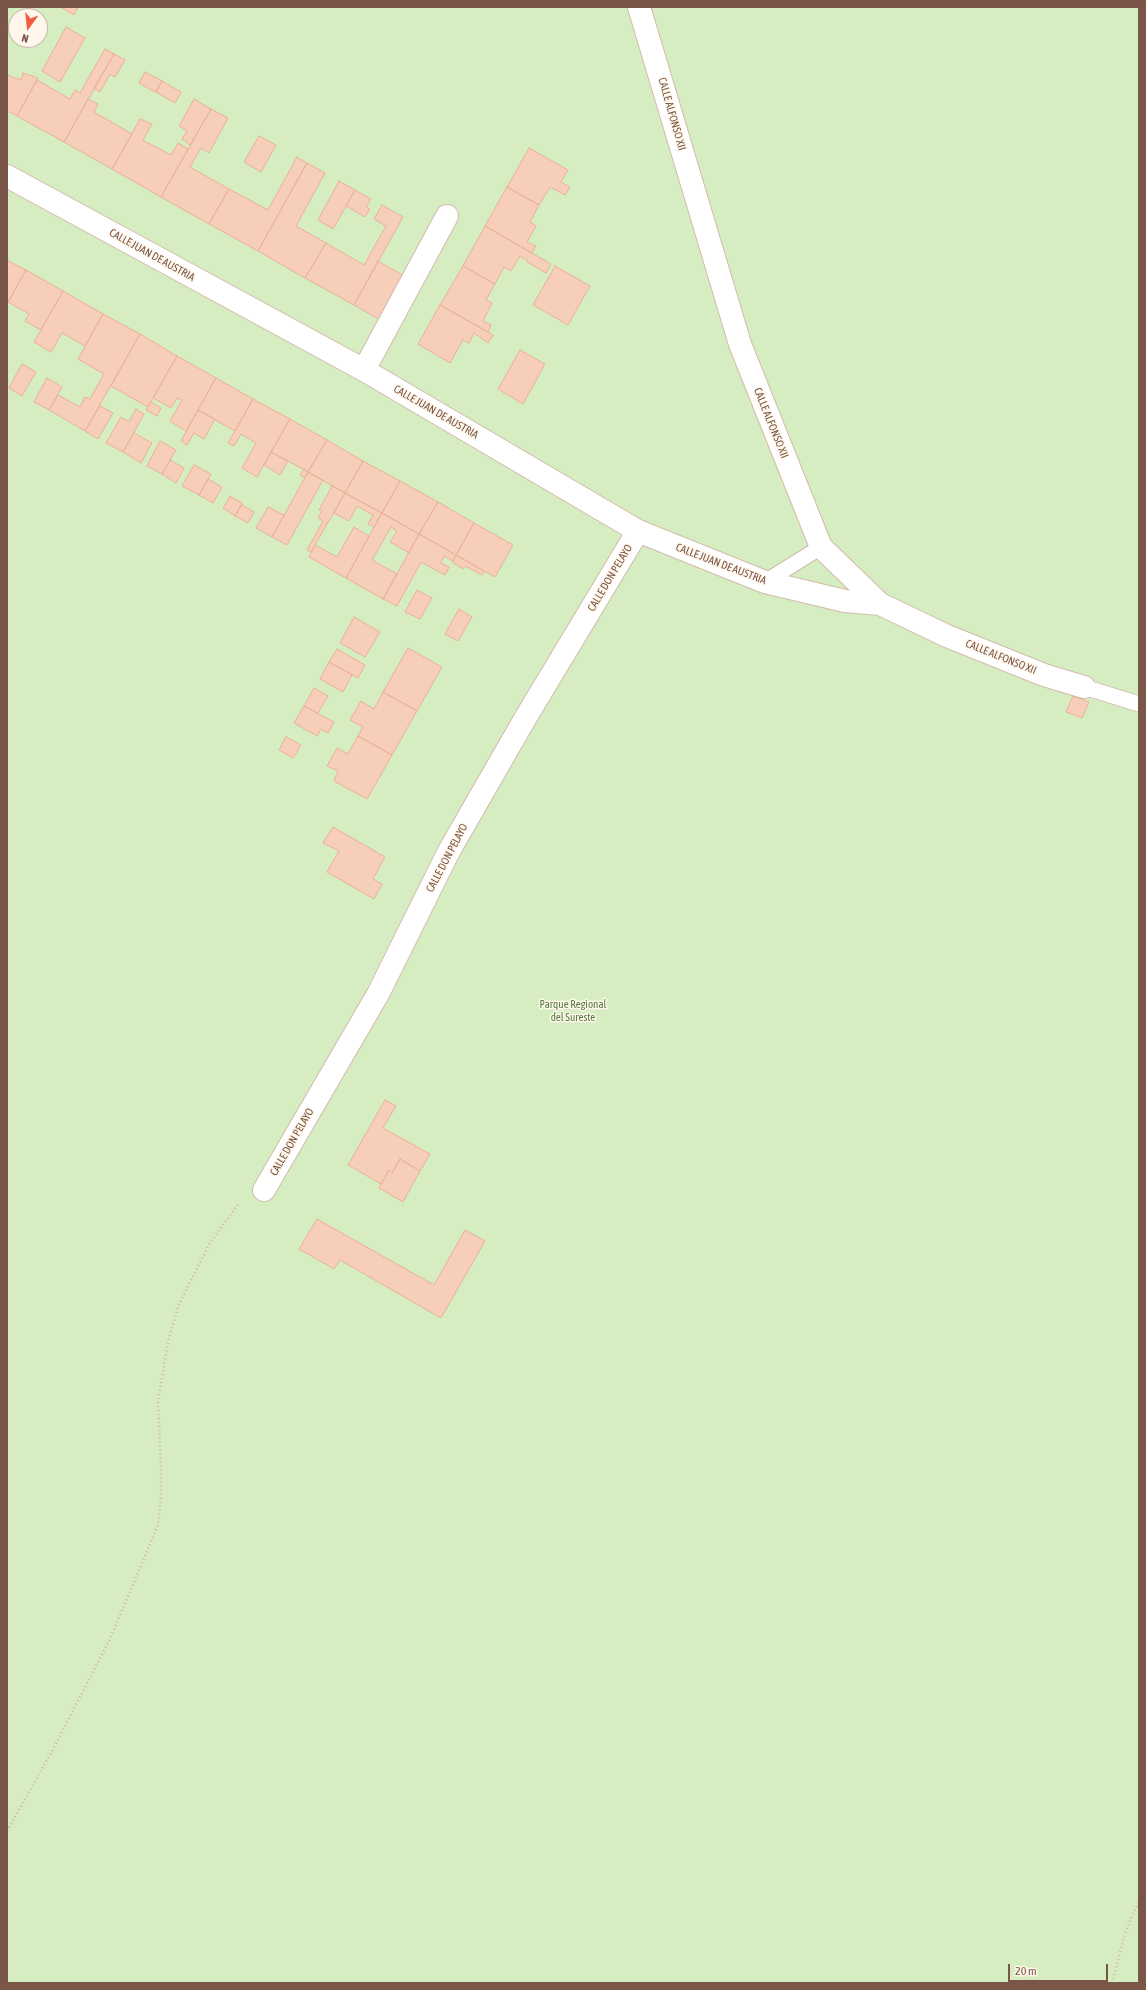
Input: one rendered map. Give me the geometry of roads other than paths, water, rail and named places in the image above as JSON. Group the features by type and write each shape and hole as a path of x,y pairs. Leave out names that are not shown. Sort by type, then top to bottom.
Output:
{"street":[{"name":"CALLE ALFONSO XII","path":"639,7 740,344 821,548 880,604 948,636 1044,675 1084,687"},
{"name":"CALLE JUAN DE AUSTRIA","path":"7,176 364,370 638,531 765,582 845,601 880,604"},
{"path":"364,370 447,216"},
{"name":"CALLE DON PELAYO","path":"264,1190 378,994 449,851 522,724 638,531"}],"lane":[{"path":"765,582 821,548"},
{"path":"1084,687 1139,704"}],"park label":[{"name":"Parque Regional del Sureste","path":"573,1011"}]}
